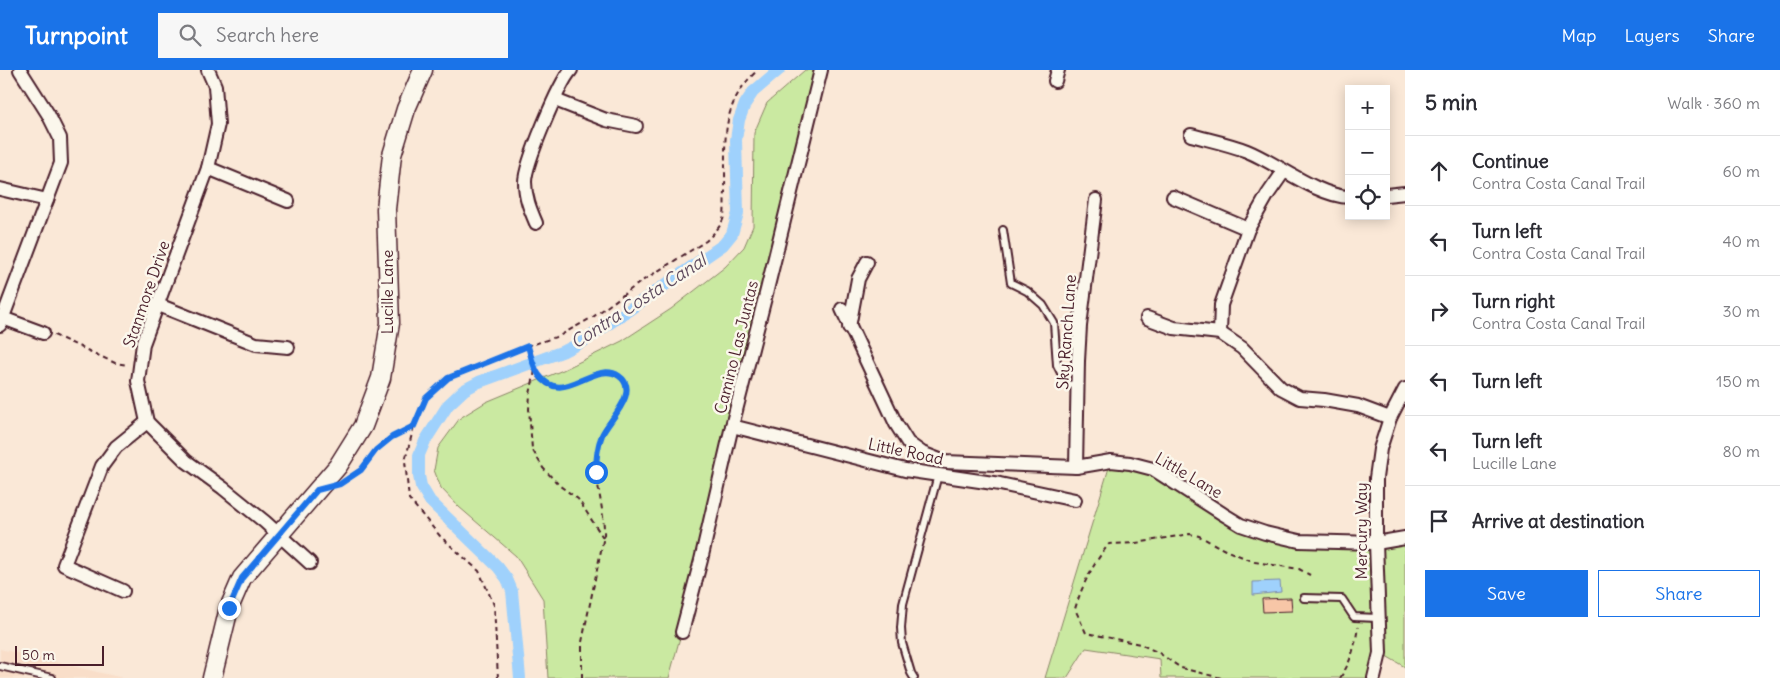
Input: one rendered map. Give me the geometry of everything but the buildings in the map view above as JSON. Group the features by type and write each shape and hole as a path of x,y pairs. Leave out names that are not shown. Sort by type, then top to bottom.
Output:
{"street":[{"path":"20,70 48,114 60,138 61,164 1,320 43,333"},
{"name":"Stanmore Drive","path":"147,422 138,380 143,344 156,304 208,168 218,124 215,86 208,70"},
{"name":"Lucille Lane","path":"212,678 229,608 242,578 338,466 363,426 381,378 390,323 386,209 392,155 406,109 423,70"},
{"path":"536,223 527,200 525,180 530,158 554,100 571,70"},
{"name":"Camino Las Juntas","path":"682,632 821,70"},
{"path":"554,100 606,120 636,126"},
{"path":"1191,135 1248,151 1337,197 1345,197"},
{"path":"208,168 288,201"},
{"path":"1220,333 1221,305 1248,229 1284,171"},
{"path":"0,189 47,200"},
{"path":"1390,194 1405,192"},
{"path":"1173,197 1248,229"},
{"name":"Sky Ranch Lane","path":"1076,467 1080,326 1096,200"},
{"path":"849,327 858,279 867,262"},
{"path":"156,304 256,344 288,347"},
{"path":"842,310 849,327"},
{"path":"1147,318 1174,328 1220,333 1242,348 1281,388 1300,398 1358,406 1390,418"},
{"name":"Little Lane","path":"849,327 896,424 908,443 922,453 945,462 1076,467 1111,461 1130,463 1153,469 1235,521 1265,534 1298,541 1376,544 1405,538"},
{"name":"Mercury Way","path":"1374,678 1380,653 1376,544 1376,478 1380,449 1390,418 1405,389"},
{"path":"123,591 64,565 102,466 116,447 147,422 186,461 223,488 310,563"},
{"name":"Little Road","path":"732,426 905,470 1000,484 1074,500"}],"lane":[{"path":"1003,230 1011,283 1028,290 1044,305 1054,323 1057,365 1067,385 1078,384"},
{"path":"914,678 902,643 903,604 938,475"},
{"path":"1304,598 1342,600 1354,617 1378,618"},
{"path":"0,666 52,678"}],"path":[{"path":"498,678 494,605 479,570 440,536 409,499 405,461 414,426 426,398 448,378 528,346 560,336 593,316 642,280 706,241 713,234 724,217 726,128 730,110 740,92 758,70"},
{"path":"43,333 58,336 116,363 140,365"},
{"path":"528,346 535,368 544,381 555,387 563,387 607,372 620,376 626,385 624,402 606,426 601,438 596,461 598,486 605,520 604,539 582,642 582,678"},
{"path":"535,368 529,409 532,449 543,468 560,486 578,499 604,539"},
{"path":"347,479 361,470 376,450 392,437 414,426"},
{"path":"1221,678 1180,668 1159,653 1140,644 1086,633 1075,609 1082,586 1099,556 1109,544 1136,543 1190,534 1199,536 1225,550 1255,562 1298,569 1310,575"},
{"path":"1340,678 1354,651 1359,617"}],"shaded area":[{"path":"0,649 123,678 0,678"}],"green space":[{"path":"805,70 821,70 701,560 669,678 548,678 543,599 516,556 459,507 441,488 434,470 438,448 460,418 486,402 563,370 622,341 671,309 725,267 744,247 753,226 754,133 767,103"},
{"path":"1111,461 1130,463 1223,514 1299,541 1405,538 1405,667 1381,653 1374,678 1161,678 1160,659 1086,648 1067,678 1045,678"}],"water":[{"path":"1280,581 1281,592 1253,595 1253,582"}],"waterway":[{"name":"Contra Costa Canal","path":"520,678 512,591 507,579 498,567 430,501 421,486 419,455 425,441 448,405 464,390 479,382 564,351 584,341 723,245 732,234 738,213 736,140 739,120 745,104 753,92 779,70"}],"route":[{"path":"229,608 242,578 317,490 340,484 361,470 376,450 392,437 414,426 426,398 448,378 506,354 528,346 534,368 544,381 555,387 563,387 607,372 620,376 624,381 627,390 624,402 606,426 601,438 596,461 596,472"}]}
